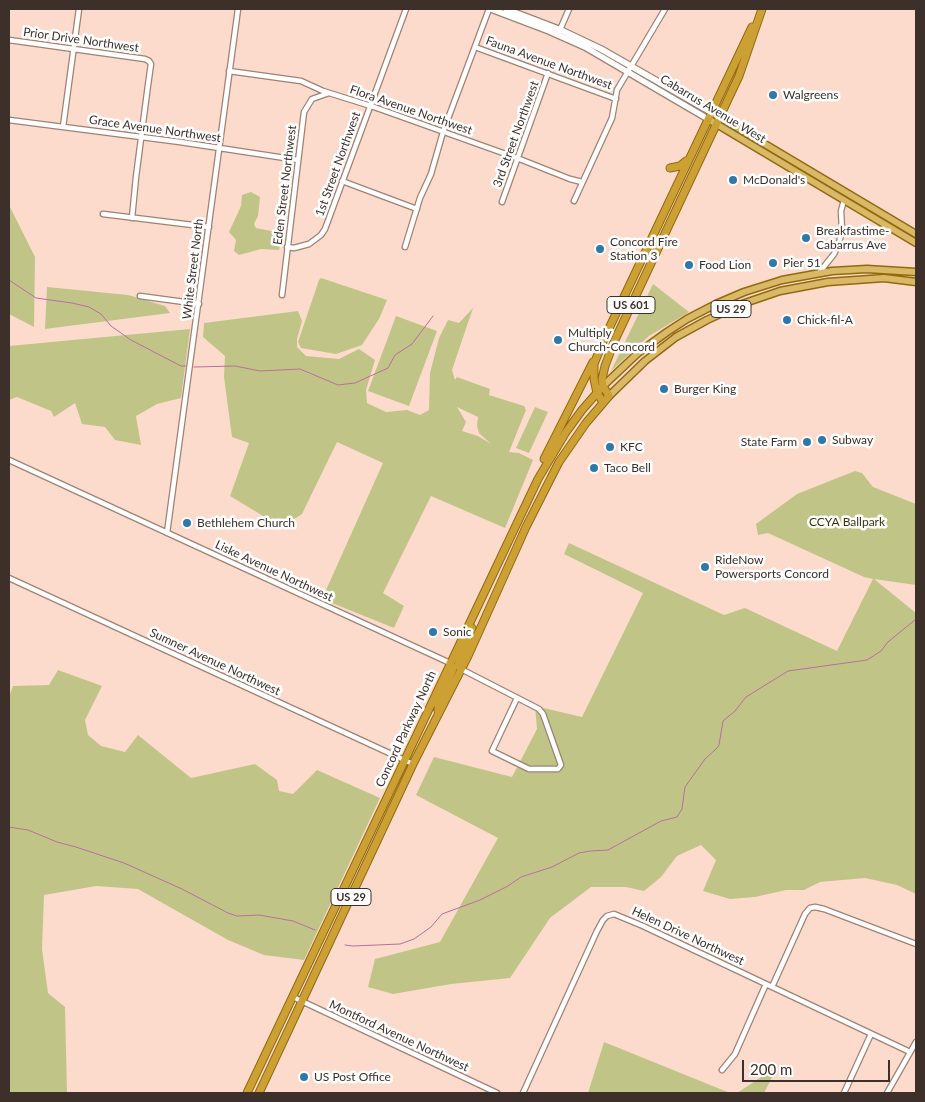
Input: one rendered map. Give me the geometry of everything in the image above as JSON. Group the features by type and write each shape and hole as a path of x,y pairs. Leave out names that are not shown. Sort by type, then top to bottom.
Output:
{"highway":[{"name":"US 601","path":"538,479 543,461 604,339 762,9"},
{"name":"US 601","path":"603,386 602,379 608,357 739,76 762,9"},
{"path":"677,185 677,175 670,168 684,164 692,153"},
{"path":"637,269 646,274"},
{"path":"603,402 594,385 594,364 604,339"},
{"path":"603,386 609,396"},
{"name":"Concord Parkway North","path":"247,1093 538,479 566,432 603,386"},
{"name":"Concord Parkway North","path":"259,1093 413,764 461,670 514,552 559,462 609,396"},
{"path":"505,548 514,552"},
{"path":"461,670 458,665 460,656 476,618 484,592"},
{"path":"438,714 438,703 452,669 450,663"}],"main road":[{"name":"Cabarrus Avenue West","path":"490,9 539,27 630,68"},
{"name":"Cabarrus Avenue West","path":"506,9 561,30 630,68 710,115 783,164 916,243"},
{"name":"Cabarrus Avenue West","path":"719,121 840,188 916,234"},
{"path":"783,164 788,162 833,189 838,190 840,188"},
{"path":"844,200 848,198 876,214 882,213"},
{"name":"US 29","path":"603,386 638,353 687,319 744,292 782,280 832,271 867,269 916,272"},
{"name":"US 29","path":"609,396 645,361 676,337 742,304 780,291 828,282 884,278 916,282"}],"street":[{"path":"63,127 79,9"},
{"name":"White Street North","path":"167,533 238,9"},
{"name":"1st Street Northwest","path":"287,247 302,247 321,235 329,218 406,9"},
{"path":"405,247 444,132 490,9"},
{"path":"539,27 559,32 569,9"},
{"name":"Fauna Avenue Northwest","path":"475,47 616,98 617,90 665,9"},
{"name":"Prior Drive Northwest","path":"9,40 74,48 149,61 149,78 141,137"},
{"name":"Flora Avenue Northwest","path":"229,70 301,82 582,182"},
{"name":"3rd Street Northwest","path":"502,202 548,73"},
{"path":"319,89 321,95 330,93"},
{"name":"Eden Street Northwest","path":"282,295 304,112 312,99 321,95"},
{"path":"574,201 612,118 616,98"},
{"name":"Grace Avenue Northwest","path":"9,120 219,147 298,160"},
{"path":"132,218 141,137"},
{"path":"342,181 417,209"},
{"path":"819,273 834,254 841,237 843,223 841,211 844,200"},
{"path":"103,214 209,227"},
{"path":"829,260 832,271"},
{"path":"140,296 199,304"},
{"name":"Liske Avenue Northwest","path":"9,460 450,663"},
{"name":"Sumner Avenue Northwest","path":"9,578 413,764"},
{"path":"461,670 517,698 539,709 543,714 561,766 558,769 529,769 492,751 517,698"},
{"path":"772,987 805,914 810,908 824,909 916,944"},
{"name":"Helen Drive Northwest","path":"523,1093 597,930 607,916 618,915 910,1052"},
{"path":"722,1070 735,1054 766,984"},
{"name":"Montford Avenue Northwest","path":"293,997 497,1093"},
{"path":"844,1093 871,1034"},
{"path":"887,1093 916,1042"}],"green space":[{"path":"251,192 260,197 258,216 254,224 256,228 281,233 279,250 261,249 239,255 234,251 236,240 229,232 241,206 242,195"},
{"path":"9,205 35,257 34,327 9,314"},
{"path":"321,278 387,300 379,319 362,345 336,354 301,348 298,342"},
{"path":"653,284 689,312 649,336 611,371"},
{"path":"47,287 128,295 165,306 170,313 45,329"},
{"path":"473,308 452,370 455,380 457,377 490,389 489,395 524,406 526,410 509,452 519,453 533,460 505,528 431,496 383,593 404,606 394,628 322,599 383,463 337,442 302,514 285,525 273,522 230,496 249,443 232,437 224,377 225,356 203,337 204,323 298,311 302,321 297,339 297,347 306,356 339,359 359,349 375,360 366,390 367,403 386,412 407,410 420,415 429,410 430,373 439,338 448,320 459,323","holes":["457,407 478,417 477,426 479,433 491,444 478,436 462,431 466,422"]},
{"path":"396,316 437,331 409,406 368,391"},
{"path":"190,329 181,398 157,404 136,416 141,445 115,440 105,427 82,424 75,403 54,417 51,411 17,397 9,400 9,346"},
{"path":"535,407 548,412 529,453 516,448"},
{"name":"CCYA Ballpark","path":"855,471 862,473 873,487 916,504 916,585 874,579 916,613 916,894 897,885 865,878 820,882 804,890 786,890 755,897 730,899 703,891 716,860 701,845 677,856 661,877 644,891 626,887 591,887 550,918 510,978 451,984 393,994 368,987 375,959 440,942 498,838 416,795 434,757 512,777 537,729 535,706 582,717 643,593 564,554 569,543 724,615 745,608 837,651 873,579 864,577 768,533 758,535 756,524 797,494"},
{"path":"58,670 102,686 85,720 88,735 101,746 125,752 138,735 191,778 255,764 277,780 279,791 293,794 317,770 380,798 304,960 264,955 228,940 138,889 96,886 44,895 42,949 48,993 65,1007 67,1093 9,1093 9,697 13,686 49,685"},
{"path":"604,1042 730,1093 588,1093"},
{"path":"778,1066 764,1093 737,1093"}],"waterway":[{"path":"9,280 36,298 89,307 101,314 111,326 131,340 181,366 186,366"},
{"path":"194,367 235,366 260,371 300,369 338,385 355,383 388,368 395,355 412,344 433,316"},
{"path":"345,945 400,944 414,939 431,927 442,914 480,900 521,877 552,867 579,853 608,850 661,821 677,817 682,809 685,787 705,759 719,745 723,721 735,711 746,697 788,671 867,660 881,651 888,642 916,619"},
{"path":"9,827 28,830 57,842 124,863 182,889 228,913 237,916 259,915 293,921 315,930"}],"place":[{"name":"Walgreens","path":"773,95"},
{"name":"McDonald's","path":"733,180"},
{"name":"Breakfastime- Cabarrus Ave","path":"806,238"},
{"name":"Concord Fire Station 3","path":"600,249"},
{"name":"Pier 51","path":"773,263"},
{"name":"Food Lion","path":"689,265"},
{"name":"Chick-fil-A","path":"787,320"},
{"name":"Multiply Church-Concord","path":"558,340"},
{"name":"Burger King","path":"664,389"},
{"name":"Subway","path":"822,440"},
{"name":"State Farm","path":"807,442"},
{"name":"KFC","path":"610,447"},
{"name":"Taco Bell","path":"594,468"},
{"name":"Bethlehem Church","path":"187,523"},
{"name":"RideNow Powersports Concord","path":"705,567"},
{"name":"Sonic","path":"433,632"},
{"name":"US Post Office","path":"304,1077"}]}
